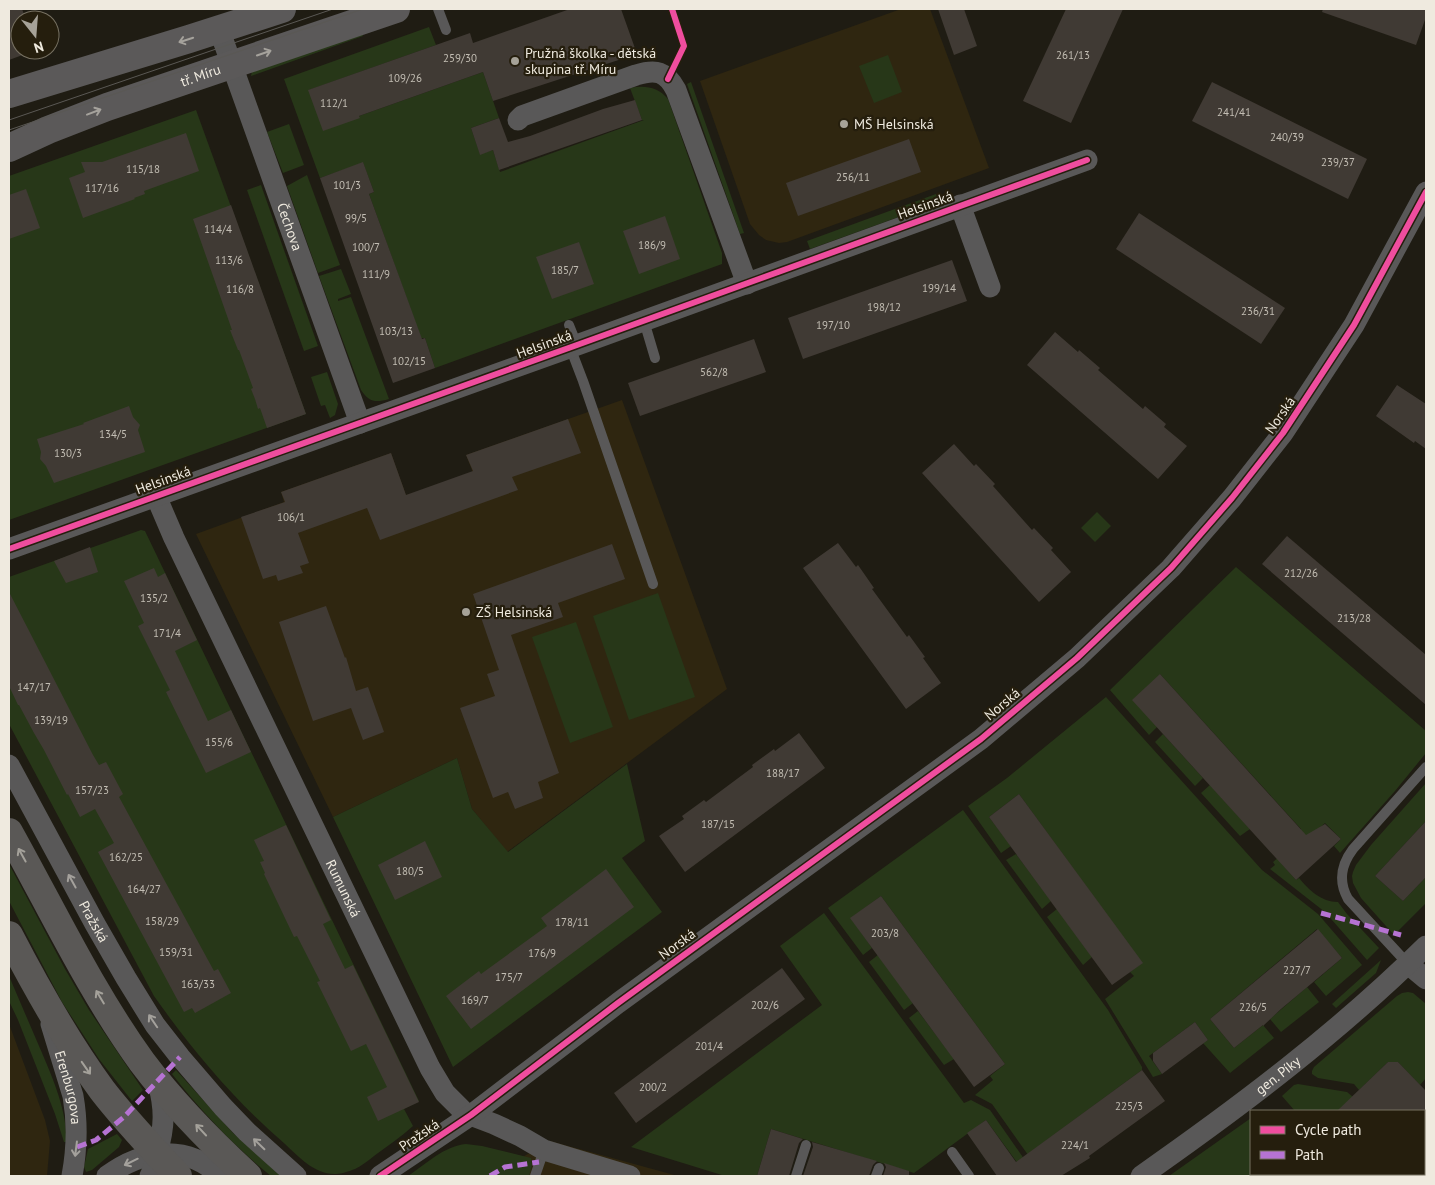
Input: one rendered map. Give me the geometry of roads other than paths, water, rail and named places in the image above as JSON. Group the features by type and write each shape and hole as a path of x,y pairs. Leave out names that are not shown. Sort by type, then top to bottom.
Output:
{"main road":[{"path":"9,94 282,9"},
{"name":"tř. Míru","path":"9,148 48,130 107,107 396,9"},
{"path":"9,832 100,998 143,1063 204,1134 248,1176"},
{"path":"9,935 44,1000 76,1052 154,1165 178,1176"}],"street":[{"name":"Čechova","path":"219,29 360,423"},
{"path":"518,120 522,116 636,75 648,72 662,74 673,84 676,90 746,284"},
{"name":"Helsinská","path":"9,549 1087,160"},
{"name":"Norská","path":"471,1115 618,1003 981,738 1077,658 1171,568 1232,498 1283,433 1354,325 1426,192"},
{"name":"Helsinská","path":"960,205 990,286"},
{"name":"Rumunská","path":"156,496 178,546 430,1068 440,1085 452,1101 465,1113 520,1136 544,1150 625,1176"},
{"name":"Pražská","path":"9,765 113,955 155,1025 223,1107 265,1150 296,1176"},
{"name":"gen. Píky","path":"1141,1176 1264,1087 1342,1024 1426,946"},
{"path":"1408,964 1426,979"},
{"name":"Erenburgova","path":"44,1000 76,1108 77,1146 72,1176"},
{"path":"154,1165 162,1138 164,1117 163,1100 157,1081"},
{"name":"Pražská","path":"380,1176 471,1115"},
{"path":"107,1176 133,1160 154,1165 172,1154 195,1159 212,1168 220,1176"}],"lane":[{"path":"438,9 446,30"},
{"path":"644,321 655,358"},
{"path":"569,325 583,381 653,584"},
{"path":"1408,964 1348,899 1341,879 1347,857 1352,849 1426,767"},
{"path":"796,1176 806,1145"},
{"path":"535,1176 544,1150"},
{"path":"952,1152 969,1176"}],"tram line":[{"path":"9,120 333,9"},
{"path":"9,130 363,9"}],"place":[{"name":"Pružná školka - dětská skupina tř. Míru","path":"515,61"},
{"name":"MŠ Helsinská","path":"844,124"},
{"name":"ZŠ Helsinská","path":"466,612"}]}
